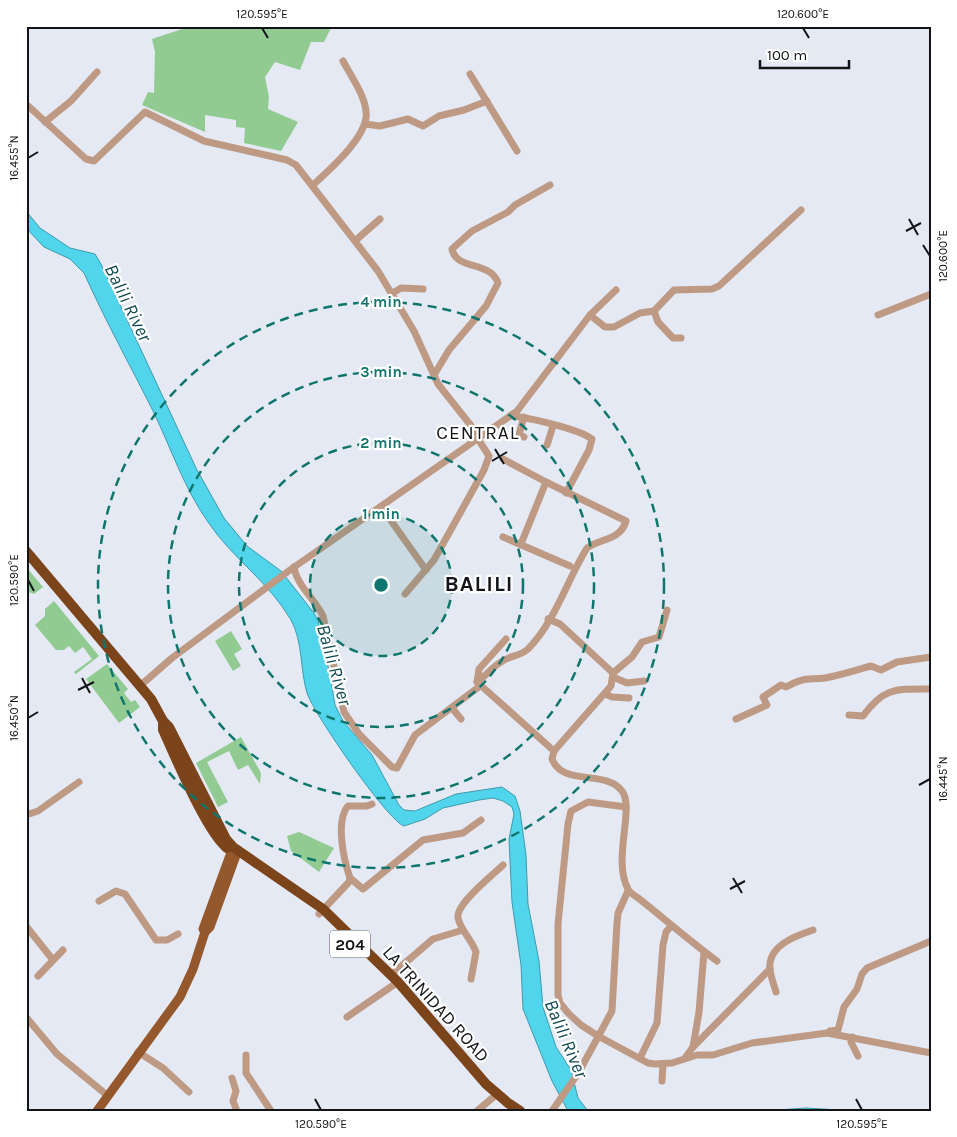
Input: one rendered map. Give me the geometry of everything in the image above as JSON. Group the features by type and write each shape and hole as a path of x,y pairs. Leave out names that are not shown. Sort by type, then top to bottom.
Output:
{"highway":[{"name":"204","path":"26,551 140,685 163,721 169,727 222,834 234,851"},
{"name":"LA TRINIDAD ROAD","path":"234,851 321,912 394,981 507,1111"},
{"name":"LA TRINIDAD ROAD","path":"494,1096 520,1111"}],"main road":[{"path":"99,1110 138,1052 186,987 205,932 203,929 234,851"}],"street":[{"path":"314,185 346,152 365,124 366,107 343,61"},
{"path":"45,122 70,101 97,72"},
{"path":"470,74 517,151"},
{"path":"365,124 380,126 408,120 423,126 439,116 464,110 487,101"},
{"path":"26,104 86,160 94,161 140,115 146,112 204,141 293,163 314,185 356,240 414,331 438,384 488,452 489,458 455,526 426,570 405,594"},
{"path":"434,375 449,350 486,306 498,283 494,275 480,266 462,262 454,255 452,249 472,231 508,212 515,205 550,185"},
{"path":"590,315 610,328 640,313 654,311 674,290 712,289 719,286 801,210"},
{"path":"356,240 380,219"},
{"path":"391,294 401,288 423,289"},
{"path":"140,685 172,658 260,592 382,508 510,416 525,402 550,365 590,315 616,290"},
{"path":"878,315 931,294"},
{"path":"654,311 663,330 673,338 681,338"},
{"path":"510,416 524,417 590,437 592,445 566,493"},
{"path":"524,417 519,434 524,437"},
{"path":"546,445 553,426"},
{"path":"292,569 316,602 322,616 342,706 359,734 388,765 398,768 415,735 429,722 452,708 502,661 520,656 528,649 564,594 586,548 611,538 623,528 623,520 566,493 503,458"},
{"path":"521,544 546,482"},
{"path":"382,508 426,570"},
{"path":"503,537 570,566"},
{"path":"667,610 659,637 642,642 632,658 613,675 611,686 605,694 554,750 554,763 572,775 607,782 621,789 626,797 621,850 623,876 628,891 717,961"},
{"path":"548,619 560,624 613,675 627,683 644,681"},
{"path":"478,684 479,669 506,640"},
{"path":"736,719 767,705 763,697 781,685 786,687 809,677 825,678 839,673 855,673 871,666 881,670 897,662 931,657"},
{"path":"478,684 554,750"},
{"path":"849,715 863,716 876,699 898,690 931,689"},
{"path":"605,694 612,697 629,698"},
{"path":"452,708 461,718"},
{"path":"27,817 79,782"},
{"path":"626,807 594,801 581,804 571,811 563,836 558,924 558,996 560,1003 581,1025 648,1063 663,1064 697,1055 713,1055 752,1043 838,1030 844,1007 857,989 862,974 867,968 931,941"},
{"path":"321,912 349,882 350,878 341,834 344,812 348,806 367,806 372,804"},
{"path":"350,878 363,889 423,840 463,833 481,820"},
{"path":"471,979 476,952 458,918 460,908 474,892 504,865"},
{"path":"99,901 116,891 125,894 156,940 167,940 178,934"},
{"path":"552,1111 579,1072 612,1010 618,913 628,891"},
{"path":"26,926 53,960"},
{"path":"640,1058 657,1023 663,945 666,932 671,926"},
{"path":"347,1017 394,981 433,939 463,930"},
{"path":"776,992 770,964 780,945 813,930"},
{"path":"38,976 63,950"},
{"path":"693,1047 699,1012 704,952"},
{"path":"685,1058 693,1047 770,969"},
{"path":"26,1017 57,1054 108,1096"},
{"path":"827,1033 931,1053"},
{"path":"852,1037 852,1042 858,1056"},
{"path":"138,1052 163,1068 189,1092"},
{"path":"246,1054 246,1073 271,1111"},
{"path":"662,1081 663,1064"},
{"path":"232,1078 236,1091 233,1101 237,1111"},
{"path":"477,1111 494,1096"}],"green space":[{"path":"191,26 332,26 324,42 311,42 300,70 275,62 265,77 269,97 268,109 298,122 281,151 244,143 245,128 236,127 236,120 205,115 205,132 142,105 148,92 154,93 155,52 152,39"},
{"path":"26,567 43,587 34,594 26,591"},
{"path":"54,601 99,656 76,674 74,672 92,659 83,647 75,653 69,646 64,650 56,650 35,625 45,616 45,609"},
{"path":"231,631 242,649 234,654 241,666 233,671 215,641"},
{"path":"107,664 128,689 124,693 131,702 135,700 140,707 119,723 86,679"},
{"path":"241,737 261,773 260,784 248,765 238,770 229,751 207,762 228,802 218,807 196,763"},
{"path":"299,832 334,848 319,872 291,851 287,836"}],"water":[{"path":"26,211 40,228 70,248 95,254 197,470 224,518 247,546 281,571 314,613 318,621 335,705 343,721 372,755 399,805 404,810 415,811 456,794 502,787 515,796 520,811 526,855 528,904 539,961 543,1007 556,1047 571,1070 578,1098 588,1111 568,1111 552,1081 523,1009 521,965 512,902 509,839 514,814 512,807 503,801 493,798 479,800 443,808 425,819 404,826 383,806 336,743 312,704 305,684 298,637 291,620 282,606 228,547 199,509 178,468 153,411 84,273 70,259 44,247 26,228"},
{"path":"806,1108 856,1111 763,1111"}],"district":[{"name":"CENTRAL","path":"478,433"},
{"name":"BALILI","path":"479,584"}],"water label":[{"name":"Balili River","path":"128,303"},
{"name":"Balili River","path":"334,665"},
{"name":"Balili River","path":"566,1039"}]}
